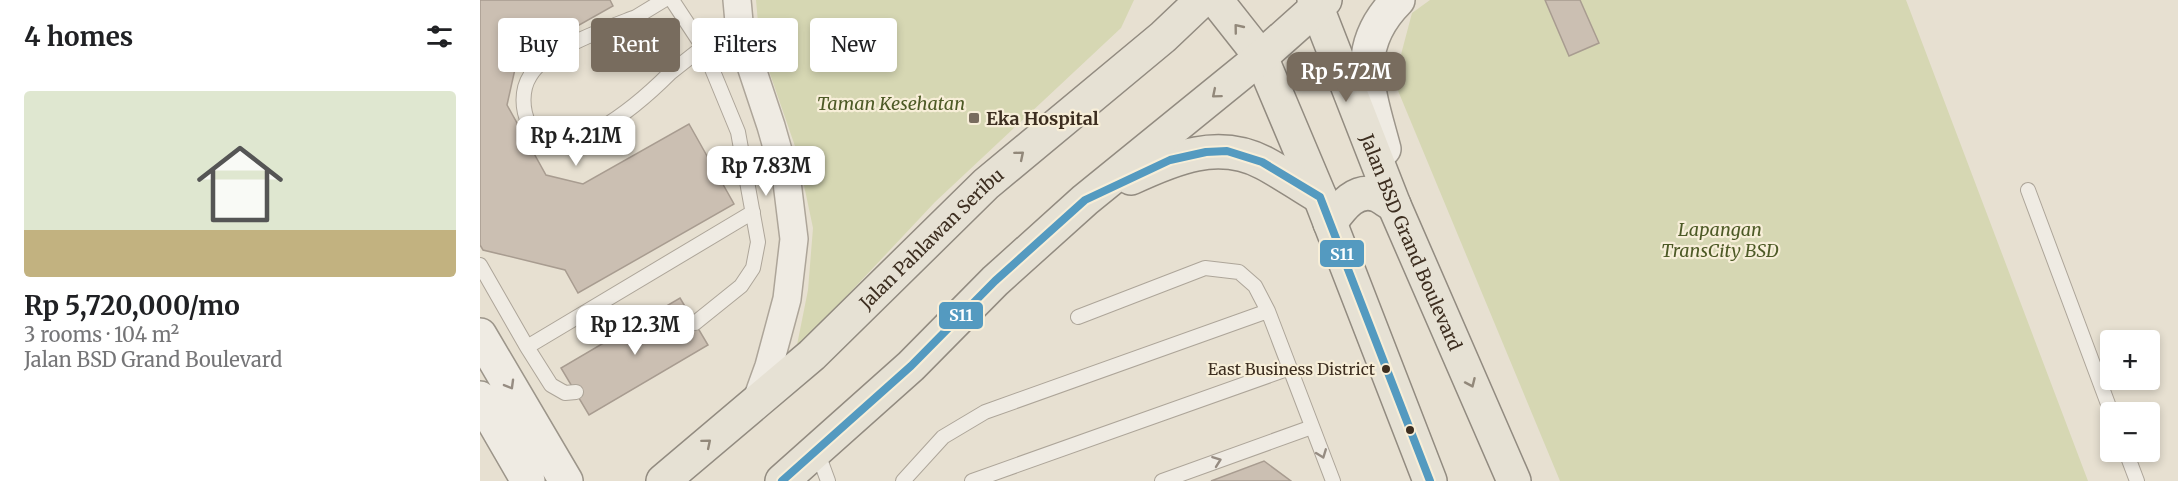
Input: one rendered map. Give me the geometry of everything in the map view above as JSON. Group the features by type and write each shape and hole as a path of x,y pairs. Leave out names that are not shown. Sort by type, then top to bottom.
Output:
{"main road":[{"name":"Jalan Pahlawan Seribu","path":"663,481 812,356 986,184 1163,37 1202,0"},
{"path":"1216,0 1261,57 1325,210 1430,481"},
{"path":"782,481 911,366 994,281 1085,200 1261,57 1318,2"},
{"name":"Jalan BSD Grand Boulevard","path":"1318,2 1398,215 1514,481"},
{"path":"1085,200 1170,160 1206,152 1227,151 1262,162 1325,210"},
{"path":"1325,210 1344,204 1360,194 1376,195 1398,215"}],"street":[{"path":"737,0 740,33 787,182 794,239 787,299 770,366 756,402"},
{"path":"1398,0 1389,9 1371,42 1367,58 1367,81 1398,215"},
{"path":"480,335 566,481"},
{"path":"480,398 528,481"}],"lane":[{"path":"664,0 636,17 583,38 544,60 530,76 522,101 529,125 536,136 553,145 568,144 616,119 692,56"},
{"path":"672,0 692,30"},
{"path":"636,17 670,73"},
{"path":"695,324 741,286 753,268 758,242 738,132 713,72"},
{"path":"2028,190 2107,402"},
{"path":"526,347 753,212"},
{"path":"480,265 526,347 551,385 565,393 576,392"},
{"path":"1078,317 1205,268 1239,272 1255,286 1268,311 1333,481"},
{"path":"903,481 943,437 985,412 1268,311"},
{"path":"972,481 1290,368"},
{"path":"1162,481 1312,427"},
{"path":"817,449 828,481"},
{"path":"2130,462 2137,481"}],"green space":[{"name":"Taman Kesehatan","path":"756,0 1134,0 1121,28 935,202 796,350 808,290 813,228 797,152 769,72 798,72 798,18 758,18"},
{"name":"Lapangan TransCity BSD","path":"1430,0 1906,0 2088,481 1560,481 1394,81 1412,13"}],"building":[{"path":"480,0 610,0 613,6 579,25 579,18 498,18 498,72 514,72 507,105 546,175 583,184 689,124 734,204 578,293 565,270 483,250 480,245"},
{"path":"1545,0 1580,0 1599,43 1569,56"},
{"path":"680,298 708,345 589,415 561,368"},
{"path":"1264,461 1291,481 1211,481"}],"transit line":[{"name":"S11","path":"782,481 911,366 995,281 1085,200 1170,160 1206,152 1227,151 1262,162 1320,197 1430,481"}],"place":[{"name":"Eka Hospital","path":"974,118"},
{"name":"East Business District","path":"1386,369"}]}
